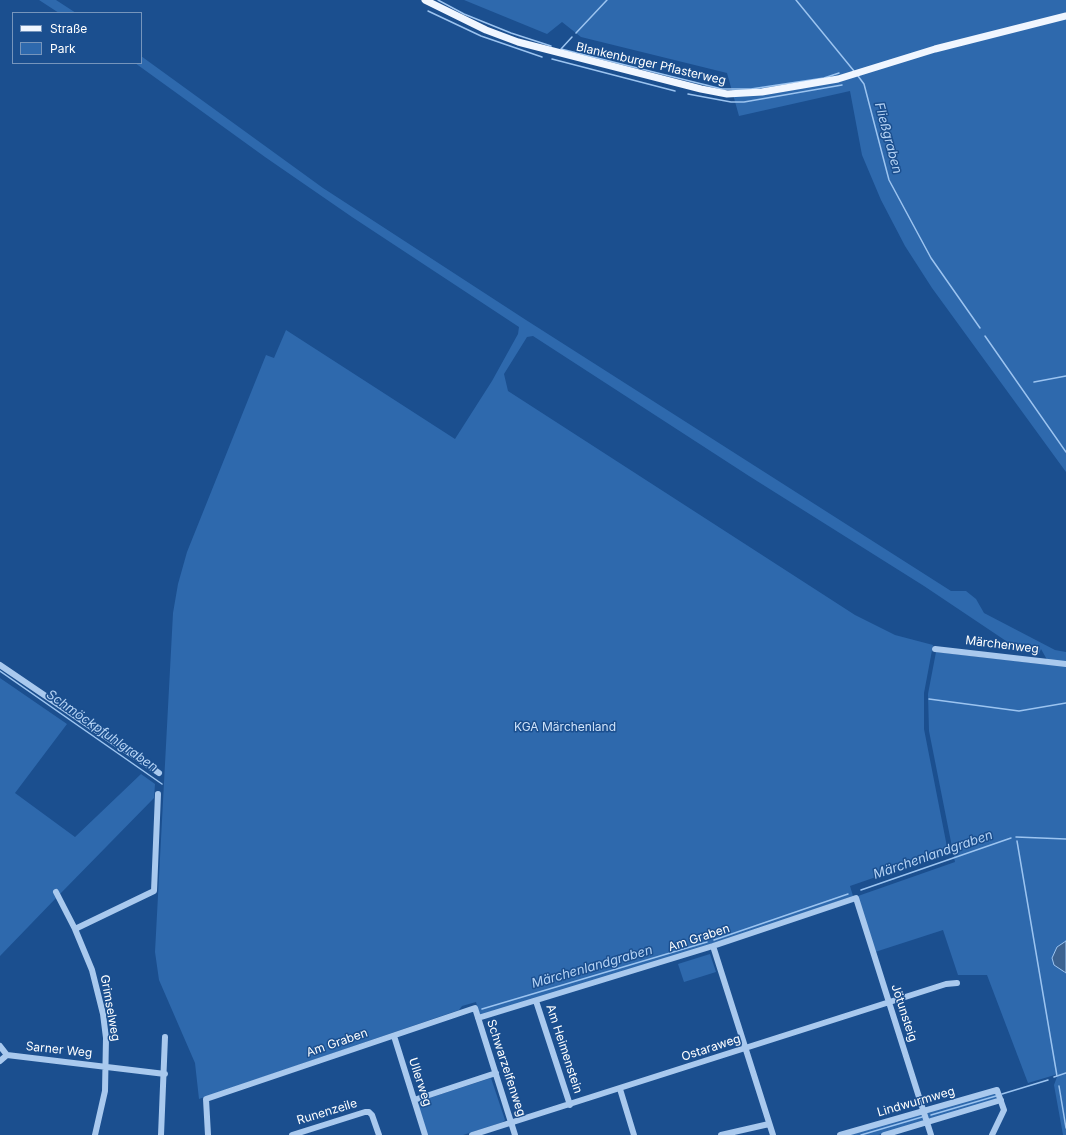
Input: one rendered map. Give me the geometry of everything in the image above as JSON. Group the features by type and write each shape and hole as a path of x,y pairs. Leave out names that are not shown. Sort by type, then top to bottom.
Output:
{"main road":[{"name":"Blankenburger Pflasterweg","path":"425,0 458,17 518,42 718,93 737,94 762,92 819,83 851,75 928,51 1066,16"}],"street":[{"name":"Märchenweg","path":"934,649 1066,664"},
{"path":"0,665 159,773"},
{"path":"75,930 154,891 158,794"},
{"name":"Grimselweg","path":"56,892 75,930 92,970 98,992 106,1038 105,1091 95,1135"},
{"name":"Am Graben","path":"478,1018 713,946 856,898"},
{"name":"Jötunsteig","path":"856,898 931,1135"},
{"path":"713,946 773,1135"},
{"name":"Ostaraweg","path":"472,1135 946,984 957,983"},
{"name":"Am Heimenstein","path":"536,1001 570,1105"},
{"name":"Am Graben","path":"208,1135 206,1099 475,1008"},
{"name":"Schwarzelfenweg","path":"475,1008 515,1135"},
{"name":"Ullerweg","path":"394,1036 425,1135"},
{"path":"161,1135 165,1074 165,1037"},
{"path":"0,1046 7,1055"},
{"name":"Sarner Weg","path":"0,1061 7,1055 165,1074"},
{"path":"414,1100 496,1073"},
{"path":"620,1088 634,1135"},
{"name":"Lindwurmweg","path":"840,1135 997,1090 1001,1100 884,1135"},
{"path":"992,1135 1004,1110 1001,1100"},
{"name":"Runenzeile","path":"292,1135 369,1112 379,1135"},
{"path":"720,1135 770,1124"}],"green space":[{"path":"39,0 56,0 74,12 57,12"},
{"path":"464,0 1066,0 1066,472 932,288 905,246 881,200 862,155 850,91 739,116 727,73 581,37 562,22 547,34"},
{"name":"KGA Märchenland","path":"142,57 323,188 526,320 951,591 966,591 976,599 984,613 1055,650 1066,652 1066,941 1057,947 1064,973 1066,973 1066,1135 1063,1135 1054,1085 1058,1074 1028,1083 987,975 958,975 943,930 875,952 858,896 955,862 929,731 928,694 936,652 1050,665 1041,649 1039,654 1021,651 924,586 749,476 533,336 527,337 504,374 508,391 855,615 895,635 933,645 924,693 924,729 948,852 850,886 853,896 714,944 480,1016 476,1002 462,1006 459,1010 199,1099 195,1063 159,980 155,952 173,613 178,584 187,552 266,355 274,358 286,330 455,439 492,381 518,334 519,327 352,217 265,157 136,64 142,64"},
{"path":"0,678 67,724 15,793 75,837 141,774 155,784 154,798 60,894 57,889 53,892 57,897 0,956"},
{"path":"710,954 716,972 684,982 678,964"},
{"path":"491,1078 505,1120 503,1122 463,1135 427,1135 418,1106 420,1101"},
{"path":"995,1092 998,1099 929,1119 927,1114 927,1112"},
{"path":"921,1114 924,1120 923,1122 878,1135 849,1135"}],"shaded area":[{"path":"1066,941 1066,973 1054,965 1052,958 1057,947"}],"waterway":[{"path":"438,0 464,14 511,33 551,46"},
{"path":"576,33 607,0"},
{"name":"Fließgraben","path":"796,0 854,71"},
{"path":"428,11 481,36 542,57"},
{"path":"572,37 561,49 722,89 751,89 824,78 839,73"},
{"path":"552,59 675,91"},
{"name":"Fließgraben","path":"858,76 864,84 889,180 931,258 980,328"},
{"path":"688,94 731,102 744,102 842,85"},
{"name":"Fließgraben","path":"985,336 1066,452"},
{"path":"1034,382 1066,376"},
{"name":"Schmöckpfuhlgraben","path":"0,671 162,784"},
{"path":"929,699 1019,711 1066,703"},
{"name":"Märchenlandgraben","path":"1016,837 1066,839"},
{"name":"Märchenlandgraben","path":"861,890 1011,838"},
{"path":"1017,841 1057,1076"},
{"name":"Märchenlandgraben","path":"714,940 848,894"},
{"name":"Märchenlandgraben","path":"482,1009 707,942"},
{"path":"1054,1077 1066,1073"},
{"path":"1002,1094 1048,1080"},
{"path":"1059,1086 1066,1128"},
{"path":"931,1115 996,1096"},
{"path":"861,1135 922,1117"}]}
